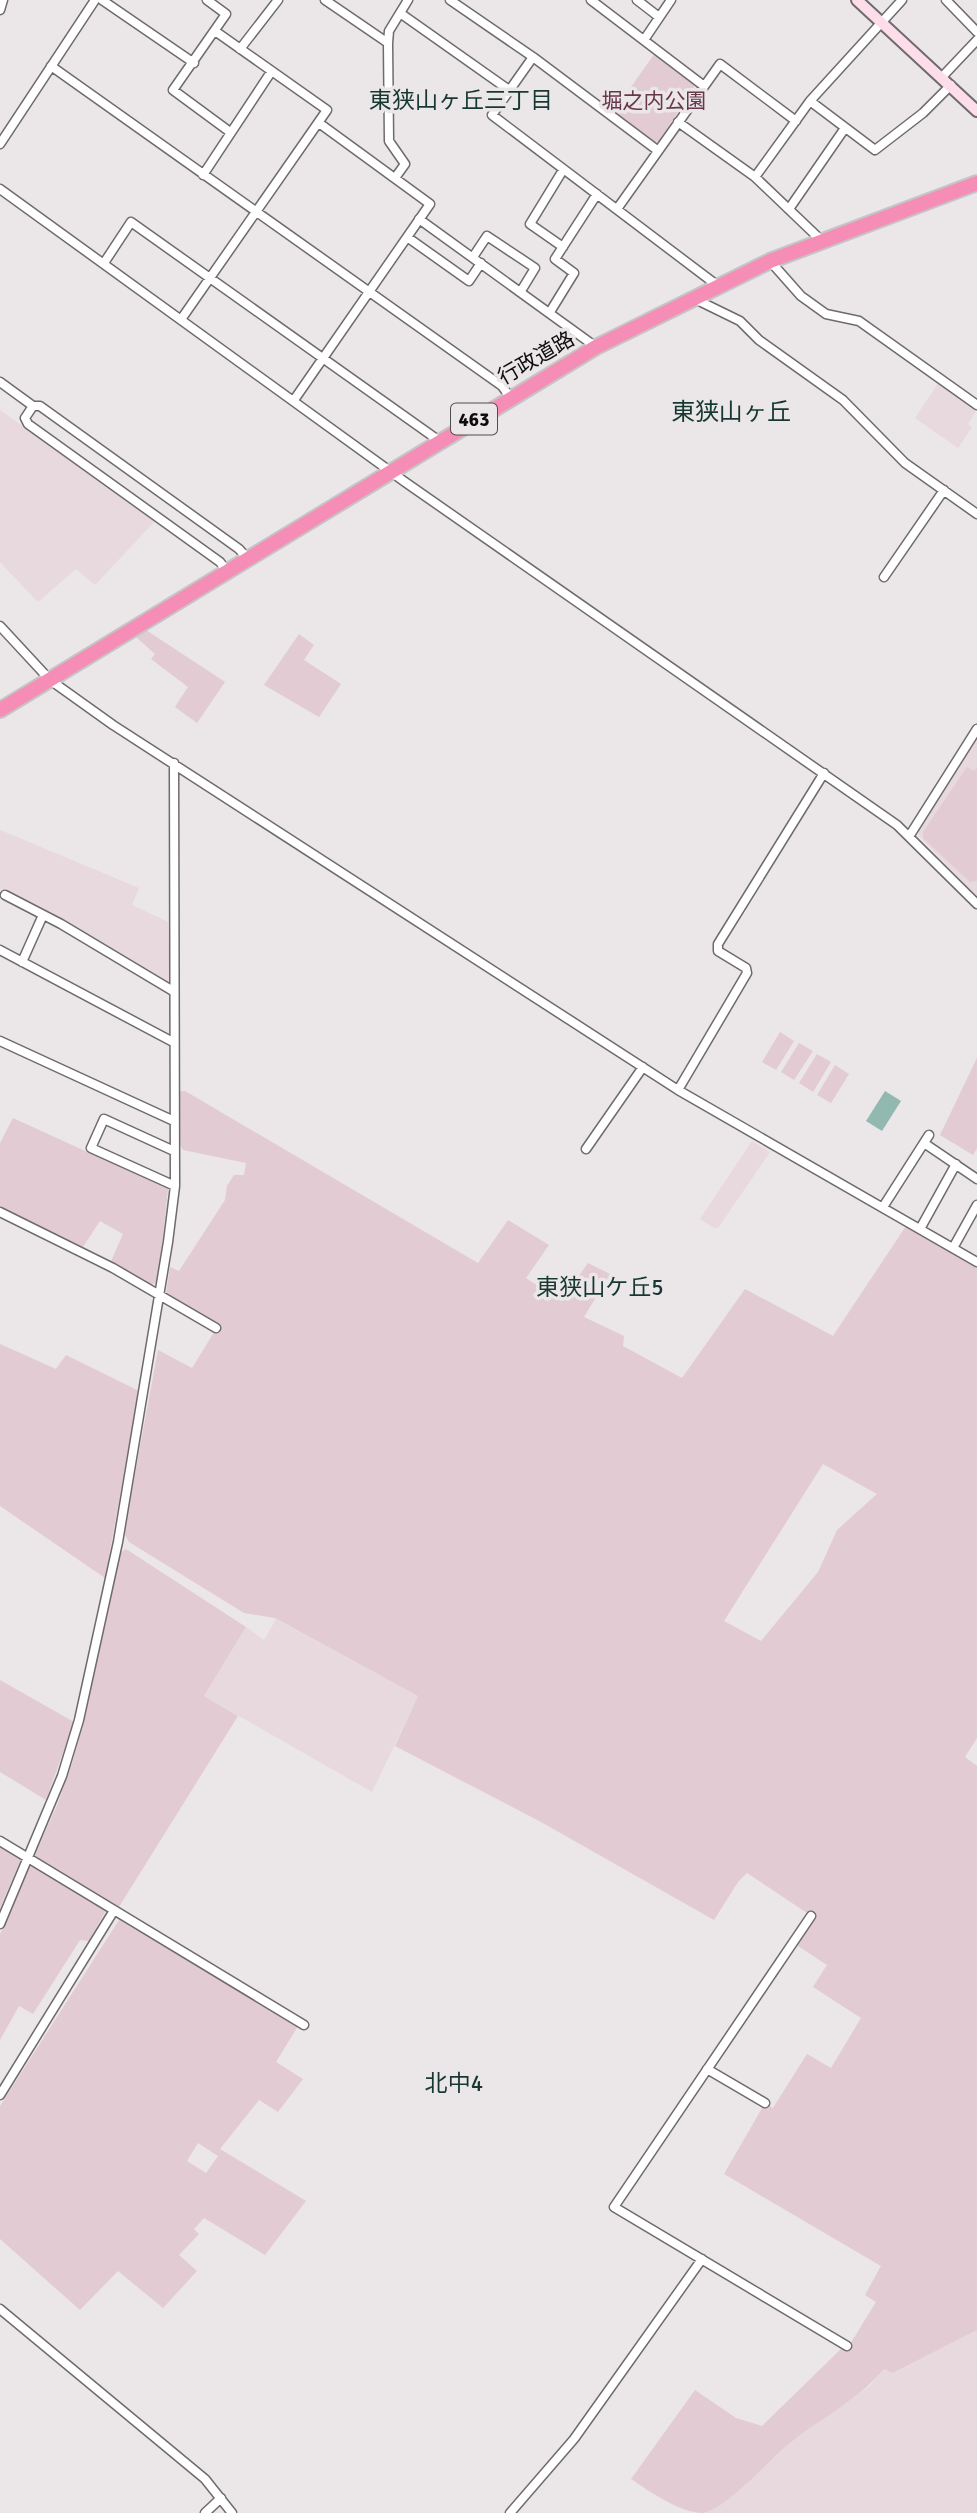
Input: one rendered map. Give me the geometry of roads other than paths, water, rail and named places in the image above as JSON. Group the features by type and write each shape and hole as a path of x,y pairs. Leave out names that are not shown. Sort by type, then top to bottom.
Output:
{"highway":[{"name":"行政道路","path":"0,710 438,440 596,347 770,261 977,183"}],"street":[{"path":"0,10 3,0"},
{"path":"0,144 3,133 95,0"},
{"path":"102,0 194,63"},
{"path":"207,0 226,13 173,90 230,132"},
{"path":"240,49 278,0"},
{"path":"325,0 388,43"},
{"path":"395,178 405,164 389,141 388,43 389,30 408,0"},
{"path":"450,0 533,57 657,150"},
{"path":"591,0 704,86"},
{"path":"637,0 659,17"},
{"path":"644,40 671,0"},
{"path":"858,0 977,111"},
{"path":"755,177 810,101 902,0"},
{"path":"946,0 977,32"},
{"path":"400,13 509,90"},
{"path":"182,318 327,110 215,31"},
{"path":"810,101 875,150 923,113 977,40"},
{"path":"533,57 492,115 718,286"},
{"path":"617,209 720,64 796,121"},
{"path":"51,66 502,386 510,397"},
{"path":"203,175 271,72"},
{"path":"678,122 755,177 823,242"},
{"path":"294,400 430,204 319,123"},
{"path":"789,209 845,128"},
{"path":"563,170 530,224 563,247"},
{"path":"0,189 391,470 910,835 977,904"},
{"path":"550,312 573,272 555,259 597,194"},
{"path":"419,219 596,347"},
{"path":"104,263 131,222 438,440"},
{"path":"407,237 469,281 487,236 535,268 521,291"},
{"path":"770,261 801,296 826,314 859,321 977,405"},
{"path":"692,298 740,321 758,340 843,400 905,463 977,514"},
{"path":"0,382 33,406 40,406 239,549 247,558"},
{"path":"33,406 25,418 28,424 220,562 226,570"},
{"path":"884,578 944,490"},
{"path":"0,626 50,680 113,725 678,1090 977,1262"},
{"path":"910,835 977,729"},
{"path":"0,1924 62,1776 79,1720 117,1542 160,1294 175,1186 174,763"},
{"path":"678,1090 747,974 746,968 718,951 718,944 824,774"},
{"path":"5,895 173,990"},
{"path":"22,962 43,915"},
{"path":"0,950 173,1042"},
{"path":"0,1041 174,1121"},
{"path":"586,1149 643,1067"},
{"path":"174,1151 104,1119 91,1149 175,1186"},
{"path":"883,1207 926,1139 977,1179"},
{"path":"920,1228 956,1164"},
{"path":"953,1248 977,1205"},
{"path":"0,1212 160,1294 216,1328"},
{"path":"0,1842 304,2025"},
{"path":"0,2095 113,1912"},
{"path":"811,1916 614,2207 847,2346"},
{"path":"707,2069 765,2103"},
{"path":"510,2513 574,2439 702,2259"},
{"path":"0,2309 205,2479 232,2513"},
{"path":"205,2513 220,2498"}],"district":[{"name":"東狭山ヶ丘三丁目","path":"461,100"},
{"name":"東狭山ヶ丘","path":"731,412"},
{"name":"東狭山ケ丘5","path":"600,1287"},
{"name":"北中4","path":"454,2083"}],"park label":[{"name":"堀之内公園","path":"654,101"}]}
